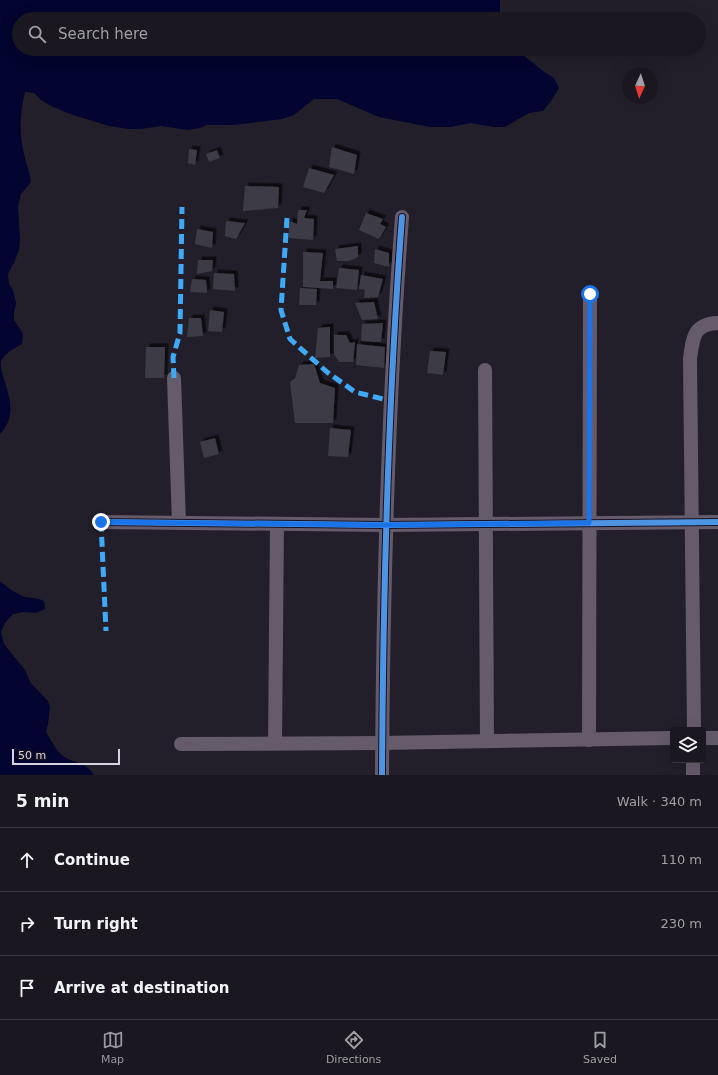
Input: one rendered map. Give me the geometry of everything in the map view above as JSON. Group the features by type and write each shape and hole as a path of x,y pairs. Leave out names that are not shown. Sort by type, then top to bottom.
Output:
{"street":[{"path":"382,775 385,525 396,297 402,217"},
{"path":"589,740 590,294"},
{"path":"694,727 690,359 693,338 698,329 708,324 718,323"},
{"path":"485,370 488,741"},
{"path":"174,378 179,523"},
{"path":"101,522 385,525 718,522"},
{"path":"275,743 276,524"},
{"path":"181,744 382,743 670,738"},
{"path":"706,738 718,738"},
{"path":"693,763 693,775"}],"shaded area":[{"path":"0,0 500,0 500,12 12,12 12,56 525,56 554,78 559,88 543,111 529,113 505,127 494,127 470,123 451,127 430,127 379,117 337,99 314,99 294,115 282,119 234,125 207,125 188,130 161,126 128,129 109,126 70,114 51,106 41,100 34,93 25,92 21,115 22,146 31,182 21,194 18,207 20,238 19,250 8,274 9,284 13,290 16,303 14,320 23,334 22,344 8,353 1,361 1,369 9,396 10,416 5,428 0,434"},
{"path":"0,581 22,596 44,601 45,609 36,613 24,612 13,614 5,623 1,632 4,644 25,670 30,682 48,701 50,707 46,732 56,748 66,758 87,767 94,775 0,775"}],"building":[{"path":"332,147 357,155 354,174 329,167"},
{"path":"189,149 197,150 195,165 188,163"},
{"path":"217,150 220,158 209,162 206,154"},
{"path":"309,168 334,175 324,193 303,187"},
{"path":"245,186 279,187 278,208 243,211"},
{"path":"298,210 307,210 304,218 314,219 313,240 289,238 289,221 297,224"},
{"path":"366,213 383,219 380,224 386,227 379,239 359,230"},
{"path":"226,221 245,223 236,239 225,236"},
{"path":"197,229 213,232 212,248 195,244"},
{"path":"358,246 358,257 349,261 337,261 335,249"},
{"path":"375,249 389,253 389,267 374,263"},
{"path":"303,252 323,253 320,281 333,281 333,289 303,287"},
{"path":"198,260 213,260 212,271 197,274"},
{"path":"339,268 359,270 357,290 336,288"},
{"path":"214,273 234,274 235,291 213,289"},
{"path":"361,275 383,279 378,297 364,298 365,290 359,289"},
{"path":"192,279 206,280 207,293 190,292"},
{"path":"300,288 317,289 316,305 299,305"},
{"path":"374,302 378,319 362,320 355,303"},
{"path":"210,310 224,312 222,332 208,331"},
{"path":"189,318 201,318 203,336 187,337"},
{"path":"383,323 381,342 361,341 362,324"},
{"path":"330,327 330,357 315,358 318,328"},
{"path":"334,335 346,335 350,343 355,342 353,362 339,362 334,354"},
{"path":"357,344 385,347 384,368 356,365"},
{"path":"146,347 165,347 164,378 145,378"},
{"path":"430,351 446,352 443,375 427,373"},
{"path":"314,364 320,383 335,388 333,423 295,423 290,382 295,378 299,365"},
{"path":"330,428 351,430 348,457 328,456"},
{"path":"215,438 219,454 204,458 200,442"}],"marked path":[{"path":"174,378 173,357 180,333 182,207"},
{"path":"287,218 281,310 290,339 327,372 355,392 391,401"},
{"path":"101,522 106,631"}],"cycle path":[{"path":"382,775 387,496 393,356 402,217"},
{"path":"101,522 385,525 718,522"}],"route":[{"path":"101,522 385,525 589,523 590,294"}]}
